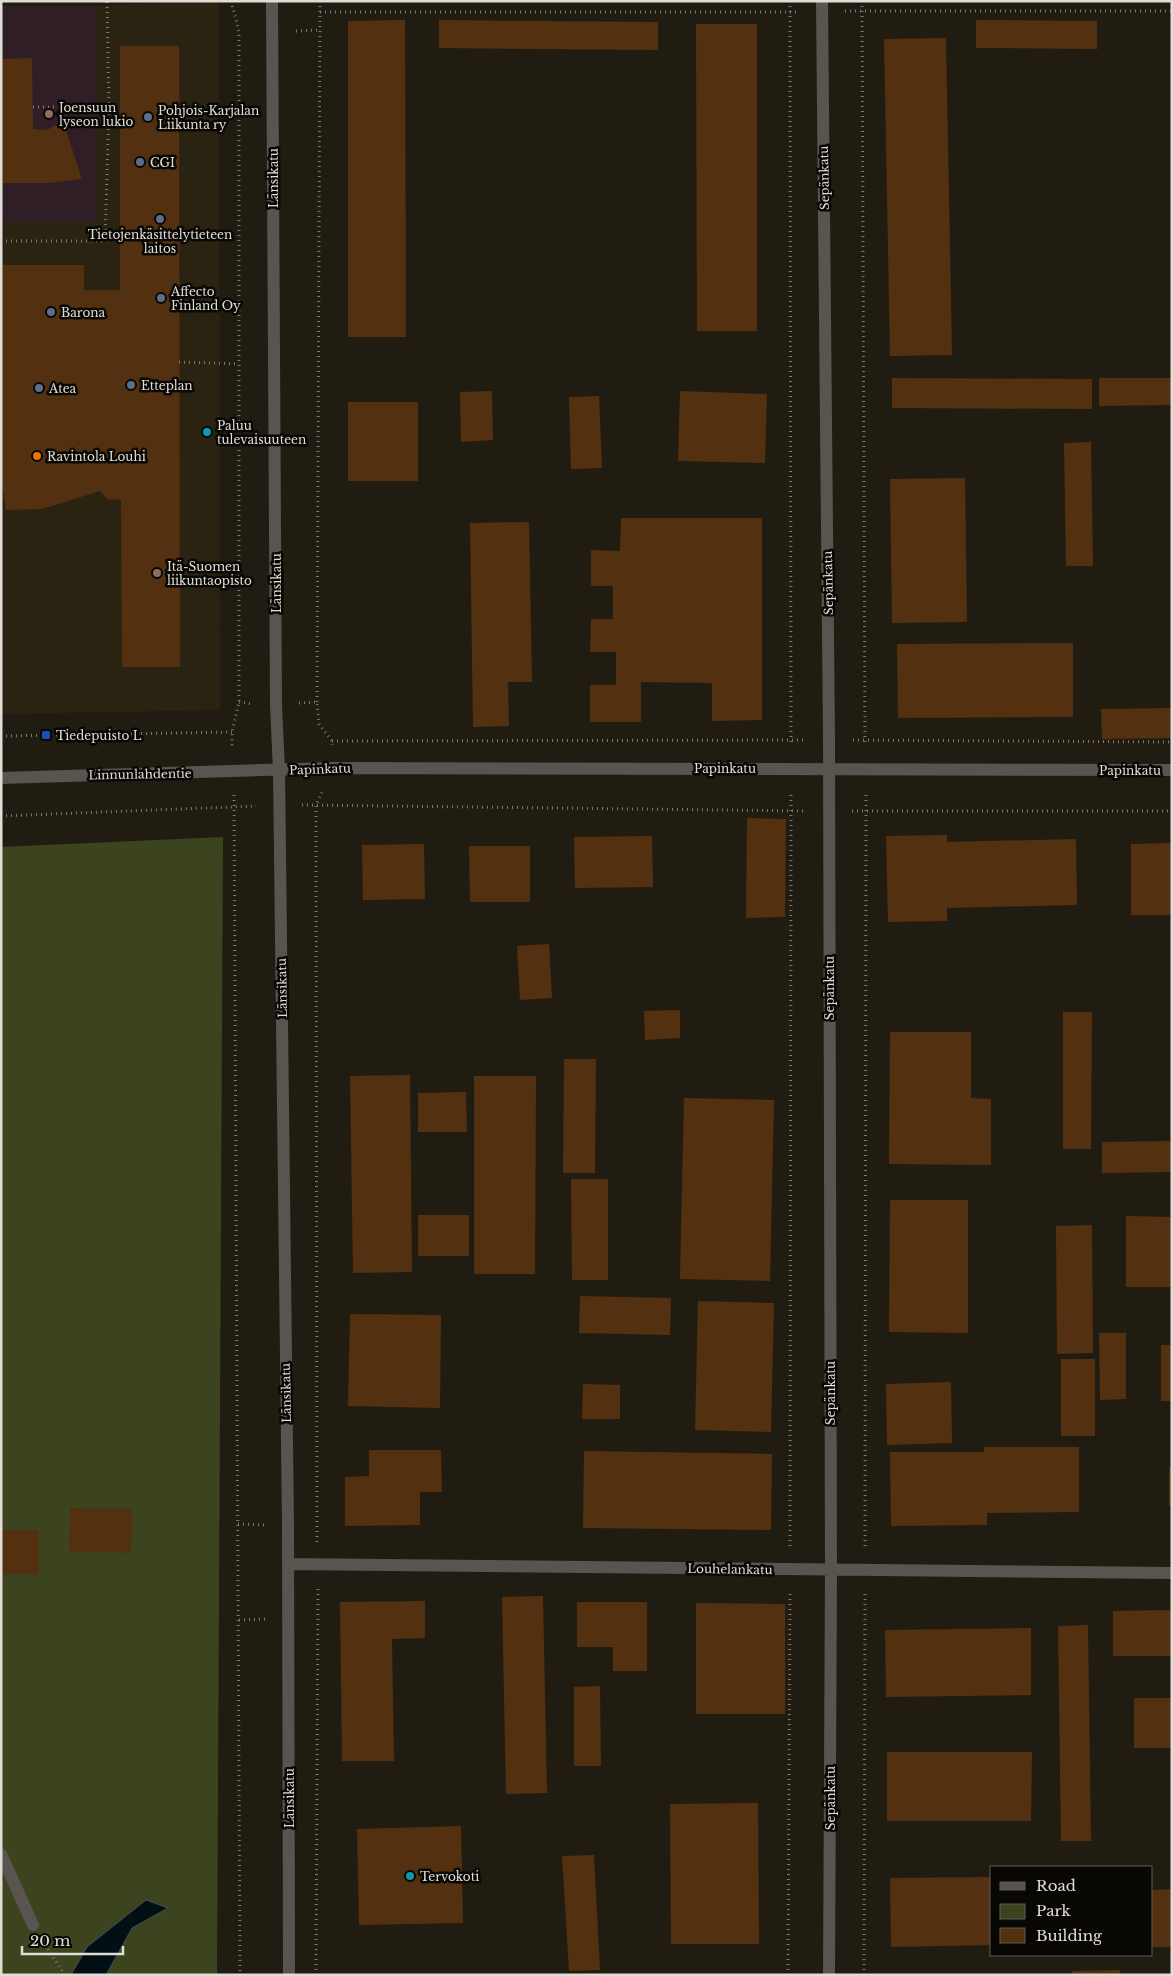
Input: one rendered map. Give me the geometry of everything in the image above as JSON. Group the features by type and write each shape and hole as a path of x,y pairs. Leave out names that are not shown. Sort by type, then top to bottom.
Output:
{"street":[{"name":"Länsikatu","path":"272,1 276,706 280,805 288,1564 289,1975"},
{"name":"Sepänkatu","path":"822,7 829,740 831,1570 829,1975"},
{"name":"Papinkatu","path":"279,770 332,768 1172,770"},
{"name":"Linnunlahdentie","path":"1,778 279,770"},
{"name":"Louhelankatu","path":"288,1564 1172,1573"},
{"path":"1,1854 33,1925"}],"path":[{"path":"1,241 105,241 109,107 107,1"},
{"path":"231,1 239,31 239,702 232,732 232,772 236,807 240,1975"},
{"path":"317,702 320,1"},
{"path":"788,1975 792,810 790,1"},
{"path":"862,1 865,740 867,811 865,1552"},
{"path":"320,12 790,12 822,7 862,10 1172,11"},
{"path":"33,107 109,107"},
{"path":"179,362 239,364"},
{"path":"1,736 232,732"},
{"path":"332,741 865,740 1172,742"},
{"path":"1,816 280,805 828,811 1172,811"},
{"path":"316,805 318,1564 316,1975"},
{"path":"864,1975 865,1587"},
{"path":"33,1925 65,1975"}],"shaded area":[{"path":"219,1 220,710 1,714 1,222 96,222 96,6"},
{"name":"Joensuun lyseon lukio","path":"1,6 96,6 96,222 1,222"},
{"path":"146,1900 168,1908 132,1928 106,1975 71,1975 87,1947"}],"green space":[{"path":"223,837 217,1975 1,1975 1,847"}],"building":[{"path":"405,20 406,337 348,337 348,21"},
{"path":"439,20 658,22 658,50 439,48"},
{"path":"976,20 1097,21 1097,49 976,48"},
{"path":"696,24 757,24 757,331 697,331"},
{"path":"946,38 952,355 890,356 884,39"},
{"path":"120,46 179,46 180,667 122,667 121,500 107,499 100,491 42,509 6,510 3,489 1,489 1,265 84,265 84,290 120,290"},
{"path":"32,58 33,129 47,130 63,121 82,179 49,183 1,183 1,59"},
{"path":"892,378 1092,379 1092,409 892,408"},
{"path":"1099,378 1172,378 1172,405 1099,406"},
{"path":"492,391 493,440 461,442 460,392"},
{"path":"680,391 767,394 765,463 678,461"},
{"path":"599,396 602,468 571,469 569,397"},
{"path":"348,402 418,402 418,481 348,481"},
{"path":"1091,442 1093,566 1066,566 1064,443"},
{"path":"965,478 967,622 892,623 890,479"},
{"path":"621,518 762,518 762,720 712,721 712,683 641,682 641,722 590,722 590,685 616,685 616,652 590,652 591,619 613,619 613,586 591,586 591,550 620,551"},
{"path":"529,522 532,682 508,682 509,726 473,727 470,523"},
{"path":"1073,643 1073,717 898,718 897,644"},
{"path":"1172,708 1172,738 1102,739 1101,709"},
{"path":"747,818 786,819 785,917 746,918"},
{"path":"947,835 947,842 1076,839 1077,905 947,908 947,921 888,922 886,836"},
{"path":"652,836 653,887 575,888 574,837"},
{"path":"1172,843 1172,915 1131,915 1131,844"},
{"path":"424,844 425,899 363,900 362,845"},
{"path":"469,846 530,846 530,902 470,902"},
{"path":"549,944 552,998 520,1000 517,946"},
{"path":"680,1010 680,1038 645,1040 644,1011"},
{"path":"1063,1012 1092,1012 1091,1149 1063,1149"},
{"path":"890,1032 971,1032 971,1098 991,1099 991,1165 889,1164"},
{"path":"564,1059 596,1059 595,1173 563,1173"},
{"path":"410,1075 412,1272 353,1273 350,1076"},
{"path":"474,1076 536,1076 535,1274 474,1274"},
{"path":"466,1092 467,1132 418,1132 418,1093"},
{"path":"684,1098 774,1100 770,1281 680,1279"},
{"path":"1172,1141 1172,1172 1102,1173 1102,1142"},
{"path":"571,1179 608,1179 608,1280 572,1280"},
{"path":"890,1200 968,1200 968,1333 889,1332"},
{"path":"418,1215 469,1215 469,1256 418,1256"},
{"path":"1126,1216 1172,1217 1172,1287 1126,1287"},
{"path":"1092,1225 1093,1353 1057,1354 1056,1226"},
{"path":"580,1296 671,1298 670,1335 579,1333"},
{"path":"698,1301 774,1303 771,1432 695,1430"},
{"path":"350,1314 441,1315 440,1408 348,1406"},
{"path":"1099,1333 1126,1333 1126,1399 1100,1400"},
{"path":"1161,1345 1172,1345 1172,1401 1161,1401"},
{"path":"1061,1359 1095,1359 1095,1436 1061,1436"},
{"path":"951,1382 952,1443 887,1445 886,1384"},
{"path":"583,1384 620,1385 620,1419 582,1419"},
{"path":"984,1447 1079,1447 1079,1512 987,1513 987,1525 891,1526 890,1452 984,1452"},
{"path":"369,1450 441,1450 442,1492 420,1492 420,1525 345,1526 345,1477 369,1476"},
{"path":"584,1451 772,1454 771,1530 583,1528"},
{"path":"1169,1467 1172,1467 1172,1506 1169,1506"},
{"path":"70,1508 132,1509 131,1553 69,1551"},
{"path":"1,1530 39,1530 39,1575 1,1574"},
{"path":"543,1596 547,1793 506,1794 502,1597"},
{"path":"425,1601 425,1638 392,1639 394,1761 342,1761 340,1602"},
{"path":"577,1602 647,1602 647,1671 613,1671 613,1647 577,1647"},
{"path":"696,1603 785,1604 785,1714 696,1714"},
{"path":"1172,1610 1172,1656 1113,1656 1113,1611"},
{"path":"1088,1625 1091,1841 1061,1841 1058,1626"},
{"path":"1031,1628 1031,1695 886,1697 885,1630"},
{"path":"600,1686 601,1766 574,1766 574,1687"},
{"path":"1134,1698 1172,1698 1172,1748 1134,1748"},
{"path":"887,1752 1032,1752 1031,1821 887,1821"},
{"path":"758,1803 759,1944 671,1944 670,1804"},
{"name":"Tervokoti","path":"461,1826 463,1923 359,1925 357,1829"},
{"path":"594,1855 600,1970 569,1971 562,1856"},
{"path":"990,1877 990,1945 891,1947 890,1878"},
{"path":"1172,1889 1172,1947 1153,1947 1153,1890"},
{"path":"1120,1970 1120,1975 1072,1975 1072,1971"}],"place":[{"name":"Joensuun lyseon lukio","path":"49,114"},
{"name":"Pohjois-Karjalan Liikunta ry","path":"148,117"},
{"name":"CGI","path":"140,162"},
{"name":"Tietojenkäsittelytieteen laitos","path":"160,219"},
{"name":"Affecto Finland Oy","path":"161,298"},
{"name":"Barona","path":"51,312"},
{"name":"Etteplan","path":"131,385"},
{"name":"Atea","path":"39,388"},
{"name":"Paluu tulevaisuuteen","path":"207,432"},
{"name":"Ravintola Louhi","path":"37,456"},
{"name":"Itä-Suomen liikuntaopisto","path":"157,573"},
{"name":"Tiedepuisto L","path":"46,735"},
{"name":"Tervokoti","path":"410,1876"}]}
